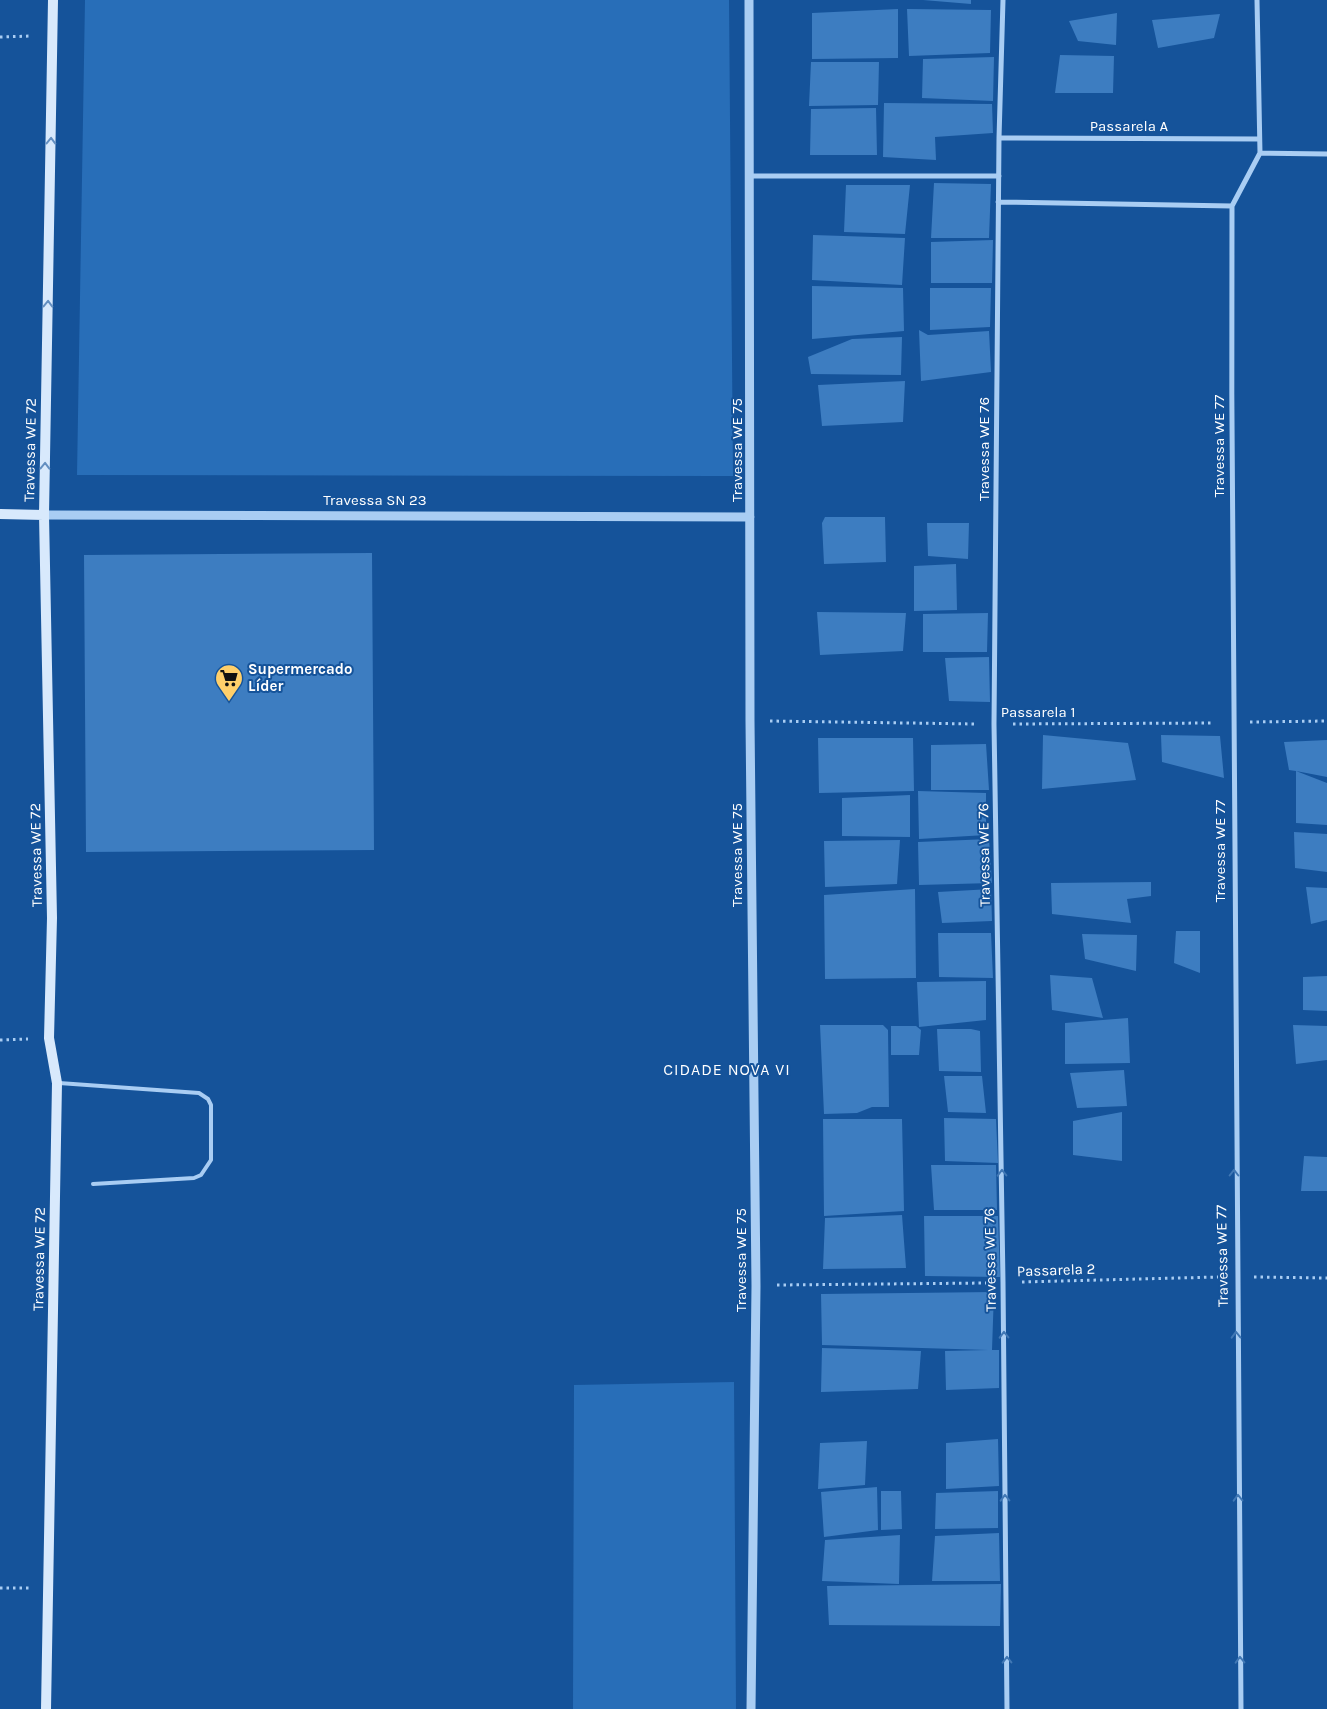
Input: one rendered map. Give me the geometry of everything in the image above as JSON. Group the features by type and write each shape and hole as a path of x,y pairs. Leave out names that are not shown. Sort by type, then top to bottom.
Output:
{"main road":[{"name":"Travessa WE 72","path":"46,1709 57,1083 49,1038 52,918 44,515 53,0"},
{"name":"Travessa SN 23","path":"0,514 44,515"}],"street":[{"name":"Travessa WE 75","path":"749,0 750,721 756,1286 751,1709"},
{"name":"Travessa WE 76","path":"1003,0 998,202 994,724 1004,1282 1007,1709"},
{"path":"1257,0 1258,138 1260,152 1327,154"},
{"name":"Passarela A","path":"999,138 1258,138"},
{"name":"Travessa WE 77","path":"1241,1709 1235,1276 1231,722 1232,206 1260,152"},
{"path":"750,176 999,176"},
{"path":"998,202 1232,206"},
{"name":"Travessa SN 23","path":"44,515 750,516"}],"lane":[{"path":"57,1083 199,1093 208,1099 211,1105 210,1160 201,1175 194,1178 93,1184"}],"path":[{"path":"0,37 53,36"},
{"name":"Passarela 1","path":"750,721 994,724 1327,721"},
{"path":"0,1040 49,1038"},
{"name":"Passarela 2","path":"756,1286 1235,1276 1327,1278"}],"shaded area":[{"path":"85,0 729,0 733,476 77,475"},
{"path":"734,1382 736,1709 573,1709 574,1385"}],"building":[{"path":"923,0 971,0 971,4"},
{"path":"898,9 898,58 812,59 812,13"},
{"path":"907,9 991,10 990,53 909,56"},
{"path":"1117,13 1116,45 1078,41 1069,21"},
{"path":"1220,14 1214,38 1158,48 1152,20"},
{"path":"1060,55 1114,56 1113,93 1055,93"},
{"path":"994,57 993,101 922,98 923,59"},
{"path":"811,62 879,62 878,105 809,106"},
{"path":"884,103 992,104 993,133 935,137 936,160 883,157"},
{"path":"876,108 877,155 810,155 811,109"},
{"path":"934,183 991,184 989,238 931,238"},
{"path":"846,185 910,185 905,234 844,232"},
{"path":"813,235 905,238 902,285 812,280"},
{"path":"993,240 992,283 931,283 931,242"},
{"path":"812,286 903,288 904,331 812,339"},
{"path":"930,288 991,288 990,327 930,330"},
{"path":"919,330 928,335 989,331 991,372 921,381"},
{"path":"902,337 901,375 811,374 808,357 852,339"},
{"path":"905,381 903,422 822,426 818,385"},
{"path":"825,517 885,517 886,562 824,564 822,523"},
{"path":"927,523 969,523 968,559 928,556"},
{"name":"Supermercado Líder","path":"372,553 374,850 86,852 84,555"},
{"path":"956,564 957,610 914,611 914,566"},
{"path":"817,612 906,613 903,651 820,655"},
{"path":"988,613 987,652 923,652 923,614"},
{"path":"989,657 990,702 949,701 945,658"},
{"path":"1043,735 1128,743 1136,780 1042,789"},
{"path":"1161,735 1220,736 1224,778 1162,762"},
{"path":"818,738 913,738 914,791 819,793"},
{"path":"1327,740 1327,777 1289,770 1284,742"},
{"path":"986,744 989,790 931,790 931,745"},
{"path":"1296,771 1327,783 1327,825 1296,823"},
{"path":"918,791 986,793 986,835 919,839"},
{"path":"910,795 910,837 842,836 842,798"},
{"path":"1294,832 1327,834 1327,872 1295,868"},
{"path":"989,839 992,883 919,885 918,842"},
{"path":"900,840 897,884 825,887 824,841"},
{"path":"1151,882 1151,896 1127,899 1131,923 1052,914 1051,883"},
{"path":"1306,887 1327,888 1327,920 1311,924"},
{"path":"915,889 916,978 825,979 824,895"},
{"path":"991,889 992,921 942,923 938,892"},
{"path":"1176,931 1200,931 1200,973 1174,963"},
{"path":"938,933 991,933 993,978 939,977"},
{"path":"1082,934 1137,935 1136,971 1085,959"},
{"path":"1050,975 1092,978 1103,1018 1052,1010"},
{"path":"1327,976 1327,1011 1303,1010 1303,977"},
{"path":"986,981 986,1020 919,1027 917,982"},
{"path":"1128,1018 1130,1063 1065,1064 1065,1023"},
{"path":"820,1025 883,1025 888,1030 889,1107 872,1107 857,1113 824,1114"},
{"path":"1293,1025 1327,1026 1327,1060 1296,1064"},
{"path":"891,1026 916,1026 921,1030 919,1055 891,1055"},
{"path":"937,1029 971,1029 980,1031 981,1072 939,1071"},
{"path":"1124,1070 1127,1106 1077,1108 1070,1073"},
{"path":"944,1076 982,1076 986,1113 948,1112"},
{"path":"1122,1112 1122,1161 1073,1155 1073,1121"},
{"path":"944,1118 996,1119 998,1163 945,1161"},
{"path":"823,1119 902,1119 904,1211 824,1216"},
{"path":"1304,1156 1327,1157 1327,1191 1301,1191"},
{"path":"931,1165 996,1165 997,1210 934,1210"},
{"path":"902,1215 906,1268 823,1269 825,1218"},
{"path":"924,1216 998,1216 1000,1277 925,1276"},
{"path":"994,1292 992,1350 999,1350 999,1388 946,1390 945,1351 988,1350 822,1345 821,1294"},
{"path":"822,1348 921,1351 918,1389 821,1392"},
{"path":"998,1439 999,1486 946,1489 946,1443"},
{"path":"867,1441 865,1485 818,1489 820,1443"},
{"path":"877,1487 878,1530 824,1537 821,1492"},
{"path":"881,1491 901,1491 902,1529 881,1530"},
{"path":"998,1491 998,1528 935,1529 936,1493"},
{"path":"999,1533 1000,1581 932,1581 935,1536"},
{"path":"900,1535 899,1584 822,1581 825,1540"},
{"path":"1001,1584 1000,1626 829,1625 827,1586"}],"place":[{"name":"Supermercado Líder","path":"229,702"}],"district":[{"name":"CIDADE NOVA VI","path":"727,1069"}]}
